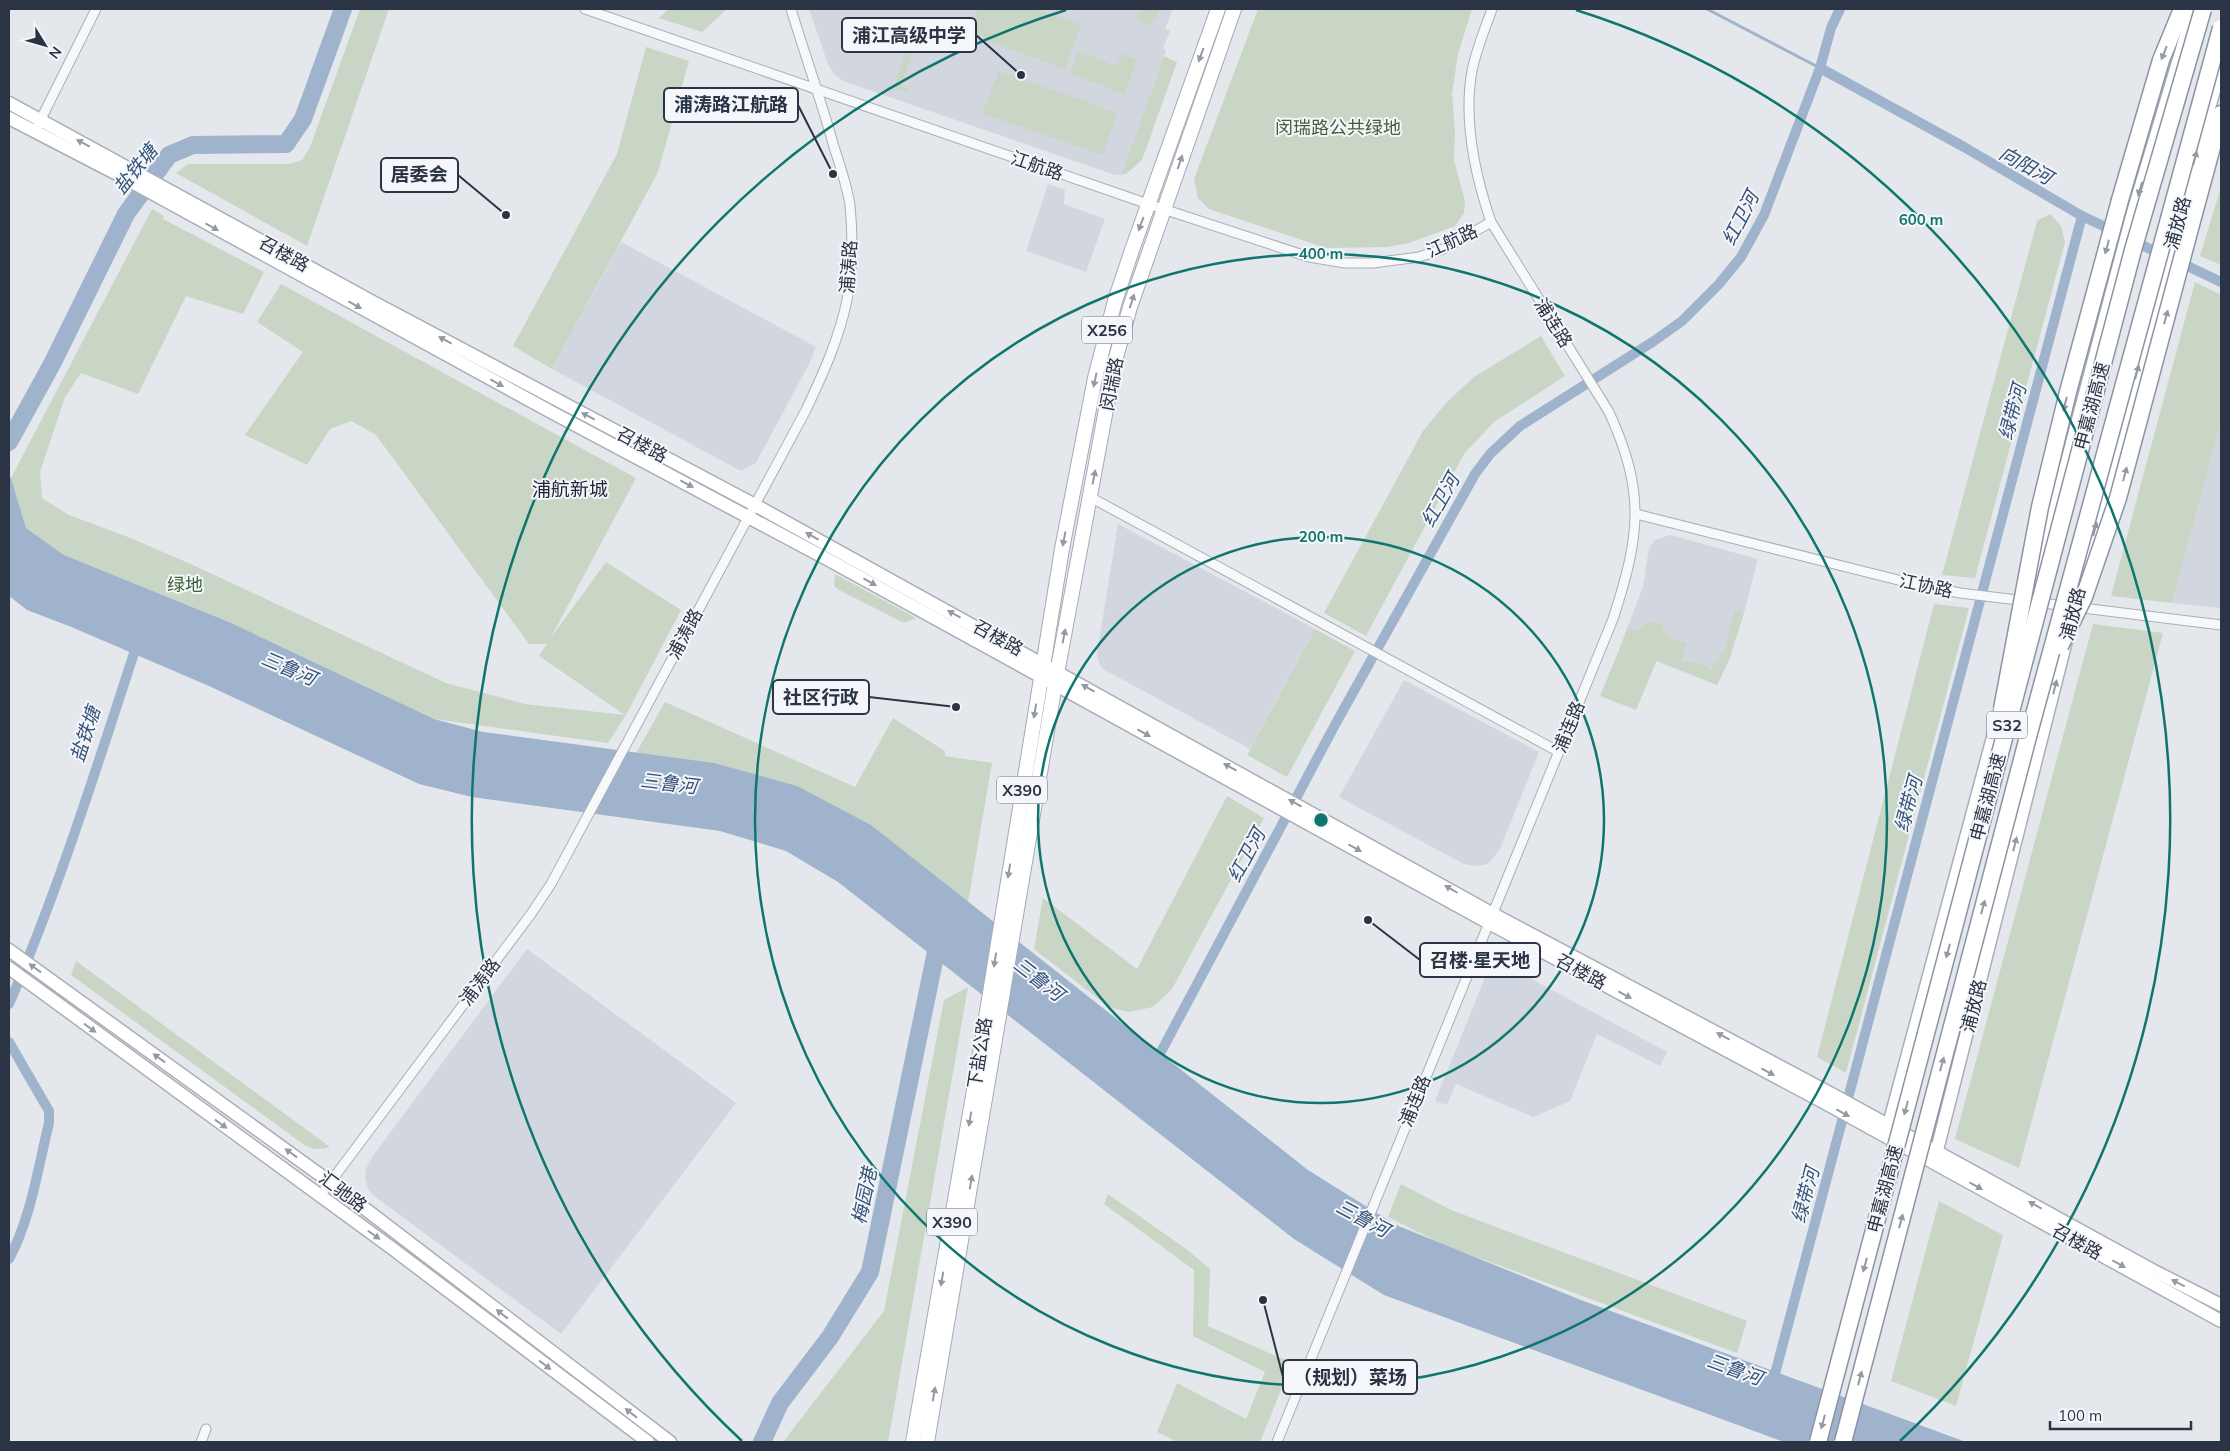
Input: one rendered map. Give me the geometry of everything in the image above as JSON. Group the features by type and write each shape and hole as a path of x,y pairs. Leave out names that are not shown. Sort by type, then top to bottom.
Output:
{"highway":[{"path":"1992,784 2000,720 2040,507 2068,392 2120,200 2161,60 2182,9"},
{"name":"申嘉湖高速","path":"1818,1442 2133,250 2203,9"},
{"name":"申嘉湖高速","path":"1843,1442 2043,681 2221,28"},
{"path":"2043,681 2084,597 2118,498 2221,114"}],"main road":[{"name":"闵瑞路","path":"1042,670 1062,549 1096,378 1115,301 1218,9"},
{"name":"闵瑞路","path":"1056,677 1115,361 1130,307 1234,9"},
{"name":"下盐公路","path":"913,1442 989,1002 1042,670"},
{"name":"下盐公路","path":"926,1442 1056,677"}],"street":[{"path":"37,126 96,9"},
{"name":"江航路","path":"585,9 1148,204 1309,257 1345,263 1373,263 1420,257 1446,248 1491,222"},
{"name":"浦涛路","path":"320,1196 531,914 551,884 749,517 806,410 826,368 840,330 851,273 852,235 850,203 818,90 791,9"},
{"name":"浦连路","path":"1276,1442 1613,619 1626,579 1634,545 1636,514 1629,463 1621,439 1602,401 1491,222 1470,139 1469,119 1472,72 1492,9"},
{"path":"1935,1157 1887,1131 2132,216 2194,9"},
{"name":"浦放路","path":"1935,1157 2075,606 2173,238 2221,67"},
{"name":"召楼路","path":"9,103 37,126"},
{"name":"召楼路","path":"9,118 37,126 123,170 172,199 749,517 1056,677 1491,918 1827,1097 1887,1131"},
{"name":"召楼路","path":"172,199 370,301 755,505 1042,670"},
{"path":"1090,497 1559,752"},
{"name":"江协路","path":"1636,514 1902,581 1960,593 2221,625"},
{"name":"汇驰路","path":"11,951 330,1182 670,1442"},
{"name":"汇驰路","path":"9,968 389,1246 648,1442"},
{"name":"召楼路","path":"1935,1157 2221,1305"},
{"name":"召楼路","path":"1935,1157 2221,1321"},
{"path":"201,1442 206,1429"}],"shaded area":[{"path":"809,9 1173,9 1165,29 1170,31 1163,48 1166,50 1121,175 1115,175 843,81 834,74 828,64"},
{"path":"1048,184 1065,190 1064,204 1105,219 1086,272 1026,251"},
{"path":"621,242 816,347 809,364 756,463 741,471 552,369"},
{"path":"2221,421 2221,608 2172,603"},
{"path":"1118,524 1315,629 1250,749 1103,669 1099,663 1097,653"},
{"path":"1670,535 1758,559 1729,660 1717,685 1620,647 1643,587 1649,548 1655,540"},
{"path":"1404,680 1539,752 1500,849 1488,864 1477,866 1464,864 1339,797"},
{"path":"527,949 736,1103 561,1334 373,1195 365,1179 366,1169 372,1157"},
{"path":"1500,962 1667,1052 1660,1066 1597,1034 1570,1101 1533,1117 1456,1084 1447,1105 1435,1101 1486,975 1492,966"}],"green space":[{"path":"360,9 389,9 307,246 176,173 188,164 289,164 302,160 310,147"},
{"path":"669,9 727,9 702,32 659,18"},
{"path":"977,9 1036,9 1081,25 1065,69 987,41 987,39 968,32"},
{"path":"1141,9 1160,9 1151,25 1140,21 1138,17"},
{"name":"闵瑞路公共绿地","path":"1258,9 1472,9 1458,54 1452,94 1455,130 1454,160 1465,201 1464,213 1455,226 1409,243 1387,247 1326,248 1209,209 1198,198 1194,179"},
{"path":"646,47 689,61 658,172 552,369 513,346 617,154"},
{"path":"907,48 914,50 900,86 910,90 909,93 894,86"},
{"path":"1078,51 1117,66 1122,54 1137,60 1124,94 1070,74"},
{"path":"1164,56 1177,62 1142,160 1126,174 1121,174"},
{"path":"999,71 1118,113 1102,155 982,113"},
{"path":"2221,187 2221,265 2200,256"},
{"name":"绿地","path":"152,209 164,216 163,219 264,272 243,314 186,296 138,394 81,373 65,397 40,472 42,498 69,515 128,537 193,565 446,683 525,704 625,715 539,656 547,644 529,644 376,435 351,421 330,429 307,465 245,435 303,352 257,322 281,284 636,478 550,639 606,562 681,610 626,715 608,743 434,719 64,555 26,528 11,478"},
{"path":"2050,214 2061,226 2065,242 1975,578 1942,575 2037,221"},
{"path":"2195,282 2221,295 2221,421 2172,603 2111,596"},
{"path":"1541,336 1565,376 1494,422 1464,454 1366,636 1324,613 1423,431 1447,402 1474,377"},
{"path":"835,574 916,618 904,623 839,590 834,586"},
{"path":"1934,604 1969,608 1846,1073 1817,1057"},
{"path":"1735,611 1744,612 1729,660 1717,685 1657,660 1636,710 1600,696 1628,628 1638,631 1650,621 1664,625 1662,629 1671,638 1686,643 1682,661 1708,666 1707,669 1712,670 1714,661 1718,662 1721,653 1723,654"},
{"path":"2093,624 2163,633 2019,1168 1955,1139"},
{"path":"1315,629 1355,651 1287,777 1247,755"},
{"path":"665,702 855,787 893,718 945,751 945,756 992,763 968,902 618,785"},
{"path":"1227,796 1264,818 1172,989 1153,1007 1128,1012 1109,1007 1034,949 1043,898 1137,969"},
{"path":"76,961 330,1147 316,1149 303,1144 71,975"},
{"path":"968,987 888,1442 783,1442 884,1311 944,1000"},
{"path":"1401,1184 1451,1210 1747,1321 1737,1353 1444,1245 1388,1217"},
{"path":"1108,1194 1189,1251 1210,1269 1208,1326 1292,1363 1260,1442 1177,1442 1157,1432 1177,1383 1246,1419 1265,1372 1193,1336 1194,1270 1104,1204"},
{"path":"1939,1201 2003,1235 1956,1406 1891,1381"}],"water":[{"name":"三鲁河","path":"9,475 26,528 64,555 231,623 434,719 483,732 714,763 797,786 871,825 1308,1170 1396,1225 1581,1300 1966,1442 1784,1442 1384,1295 1294,1239 838,882 786,851 720,831 472,797 419,784 209,686 27,610 9,596"}],"waterway":[{"name":"盐铁塘","path":"9,442 52,364 126,214 169,155 193,145 286,144 303,119 343,9"},
{"path":"1707,9 1820,68"},
{"name":"红卫河","path":"1154,1065 1336,723 1475,474 1490,454 1520,426 1654,341 1682,321 1719,284 1741,257 1764,215 1820,68 1831,28 1840,9"},
{"name":"向阳河","path":"1820,68 1964,147 2082,216 2116,232"},
{"name":"绿带河","path":"1772,1385 2082,216"},
{"name":"向阳河","path":"2131,240 2163,255"},
{"name":"向阳河","path":"2177,261 2221,282"},
{"name":"盐铁塘","path":"9,1004 28,960 62,869 138,641"},
{"name":"梅园港","path":"762,1442 780,1403 830,1337 870,1272 939,937"},
{"name":"盐铁塘","path":"9,1042 49,1111 49,1123 33,1192 23,1227 9,1259"}],"place":[{"name":"浦江高级中学","path":"1021,75"},
{"name":"浦涛路江航路","path":"833,174"},
{"name":"居委会","path":"506,215"},
{"name":"社区行政","path":"956,707"},
{"name":"召楼·星天地","path":"1368,920"},
{"name":"（规划）菜场","path":"1263,1300"}],"district":[{"name":"浦航新城","path":"570,489"}]}
